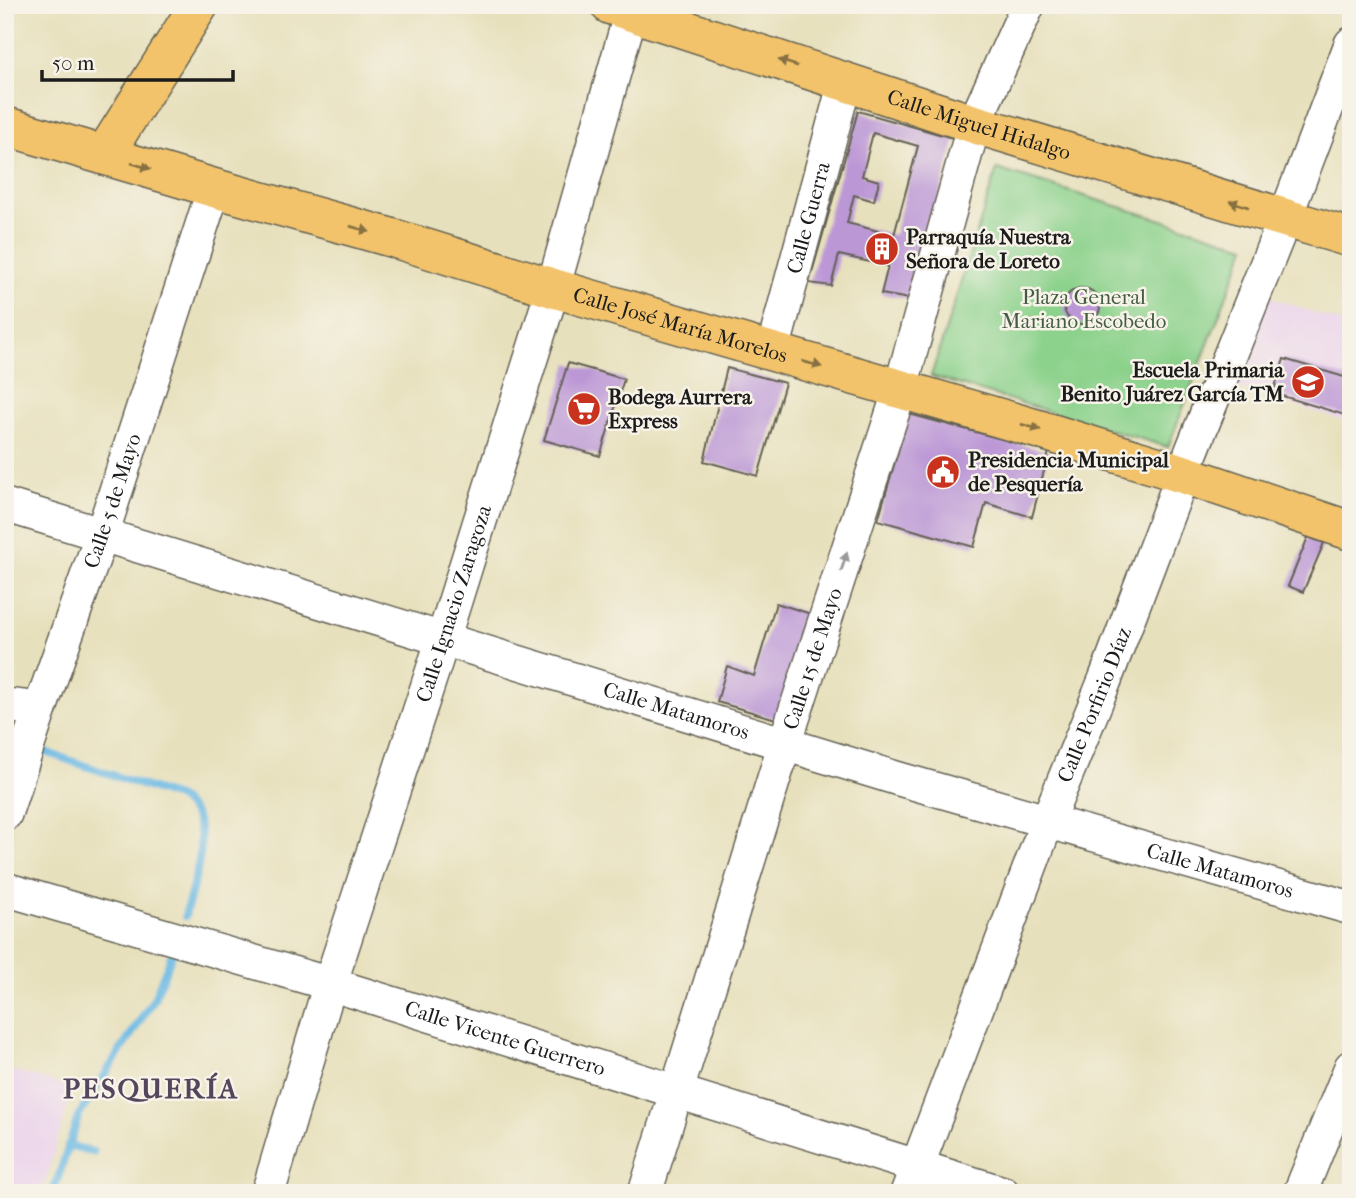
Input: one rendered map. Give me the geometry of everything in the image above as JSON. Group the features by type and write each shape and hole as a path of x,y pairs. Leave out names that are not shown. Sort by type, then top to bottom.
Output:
{"main road":[{"path":"104,155 199,5"},
{"name":"Calle Miguel Hidalgo","path":"624,7 974,124 1351,238"},
{"name":"Calle José María Morelos","path":"5,126 1029,427 1183,474 1351,531"}],"street":[{"name":"Calle 15 de Mayo","path":"645,1193 785,743 900,390 974,124 1028,5"},
{"name":"Calle Ignacio Zaragoza","path":"268,1193 330,984 443,639 553,288 624,7"},
{"name":"Calle Porfirio Díaz","path":"912,1180 1047,822 1105,680 1183,474 1250,327 1285,218 1351,44"},
{"name":"Calle Guerra","path":"772,353 845,82"},
{"name":"Calle 5 de Mayo","path":"5,814 102,534 214,188"},
{"name":"Calle Matamoros","path":"5,505 1047,822 1351,908"},
{"path":"5,705 40,709"},
{"name":"Calle Vicente Guerrero","path":"5,889 330,984 677,1093 912,1180 1003,1193"},
{"path":"1300,1193 1351,1067"}],"shaded area":[{"path":"1270,297 1351,326 1351,423 1234,386"},
{"path":"5,1068 73,1088 42,1193 5,1193"}],"green space":[{"name":"Plaza General Mariano Escobedo","path":"997,169 1246,246 1168,447 931,376"}],"building":[{"path":"858,111 956,139 910,299 881,294 888,266 839,255 831,286 809,283","holes":["873,133 918,146 894,235 847,223 854,195 874,201 879,181 862,176"]},
{"path":"1082,288 1095,293 1100,306 1095,319 1082,324 1069,319 1064,306 1069,293"},
{"path":"1284,359 1351,379 1351,417 1273,393"},
{"name":"Bodega Aurrera Express","path":"568,363 624,379 600,456 544,440"},
{"path":"727,368 785,383 758,476 704,461"},
{"name":"Presidencia Municipal de Pesquería","path":"909,414 1049,452 1032,517 986,503 974,547 878,520"},
{"path":"1308,537 1324,543 1303,592 1288,586"},
{"path":"776,603 811,614 776,719 717,702 727,666 754,676"}],"waterway":[{"path":"45,752 179,798 191,810 198,825 200,851 185,916"},
{"path":"53,1193 79,1115 154,999 172,954"},
{"path":"68,1145 93,1152"}],"place":[{"name":"Parraquía Nuestra Señora de Loreto","path":"882,249"},
{"name":"Escuela Primaria Benito Juárez García TM","path":"1308,382"},
{"name":"Bodega Aurrera Express","path":"584,409"},
{"name":"Presidencia Municipal de Pesquería","path":"943,472"}],"district":[{"name":"PESQUERÍA","path":"151,1088"}]}
